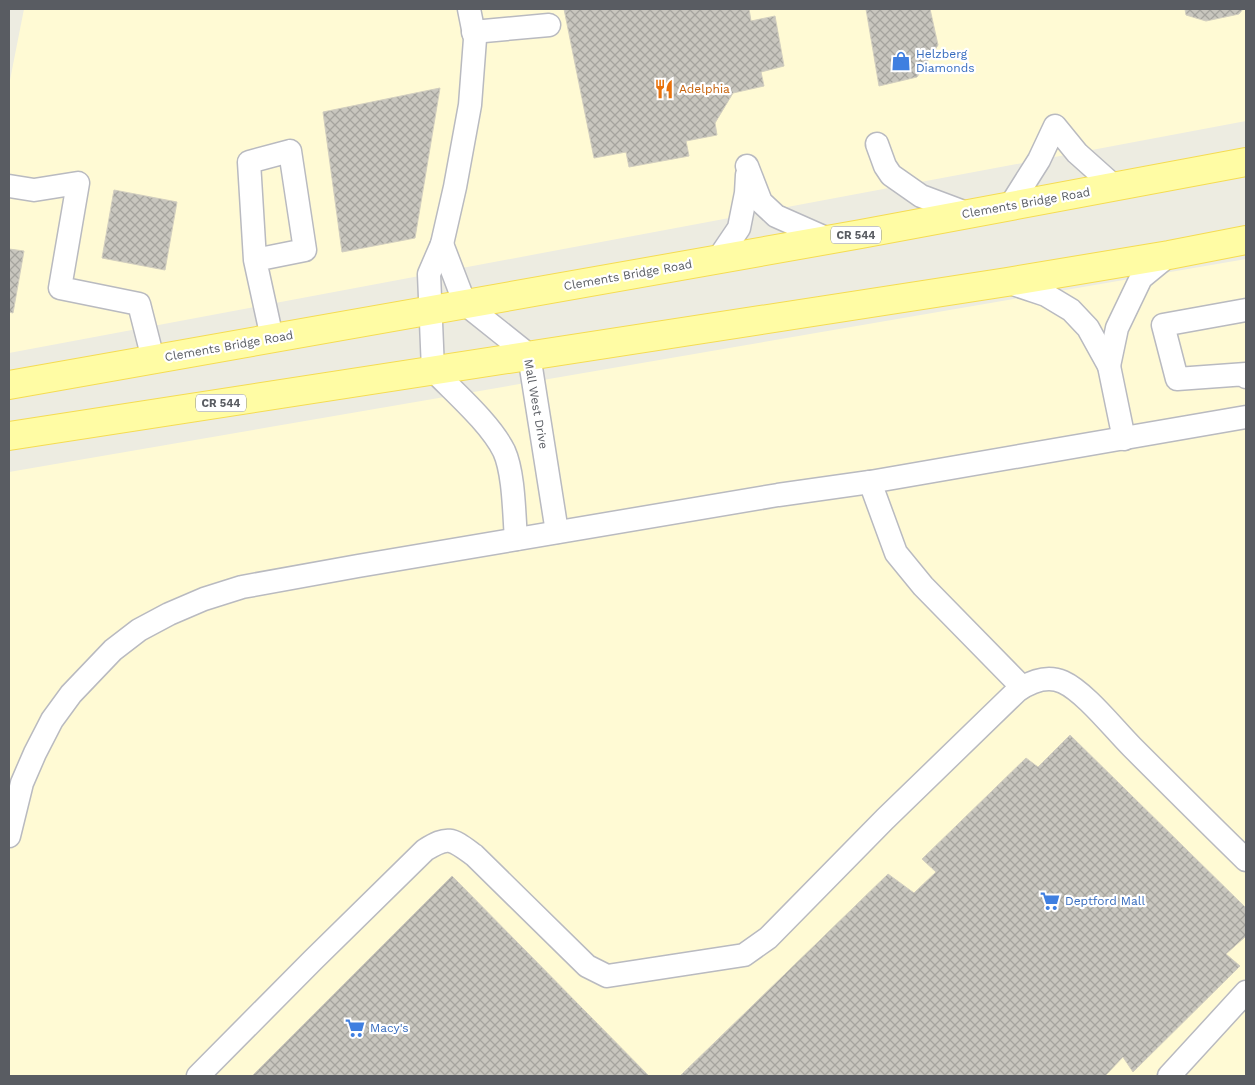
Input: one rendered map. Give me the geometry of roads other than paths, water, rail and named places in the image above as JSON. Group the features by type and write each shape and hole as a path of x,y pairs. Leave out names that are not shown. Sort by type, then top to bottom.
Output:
{"main road":[{"name":"Clements Bridge Road","path":"9,385 969,214 1246,162"},
{"path":"1169,255 1246,225"},
{"name":"CR 544","path":"9,436 1008,282 1246,240"}],"lane":[{"path":"469,9 475,39 470,105 442,244 429,274 433,370 485,425 504,452 511,477 516,539"},
{"path":"473,32 549,25"},
{"path":"1010,206 1039,160 1055,126 1077,153 1115,187"},
{"path":"877,144 885,166 891,175 921,196 969,214"},
{"path":"256,260 305,250 290,151 249,162 256,260 272,338"},
{"path":"718,259 739,228 746,193 746,166 761,202 776,216 828,239"},
{"path":"9,186 34,190 78,184 60,288 139,304 152,359"},
{"path":"442,244 466,304"},
{"path":"1109,366 1117,328 1141,278 1169,255"},
{"path":"1008,282 1046,295 1071,310 1088,328 1109,366 1124,439"},
{"name":"Mall West Drive","path":"466,304 529,355 557,532"},
{"path":"1246,310 1163,325 1177,379 1246,374 1246,377"},
{"path":"9,836 22,783 52,720 71,694 93,669 138,630 204,598 242,587 516,539 778,495 870,482 1246,417"},
{"path":"870,482 896,553 923,586 1022,687"},
{"path":"198,1076 419,856 440,841 455,841 474,855 587,966 607,976 744,955 768,938 885,819 1017,691 1042,679 1061,681 1082,695 1246,860"},
{"path":"1169,1076 1246,992"}],"place":[{"name":"Helzberg Diamonds","path":"901,61"},
{"name":"Adelphia","path":"664,89"},
{"name":"Deptford Mall","path":"1050,901"},
{"name":"Macy's","path":"355,1028"}]}
